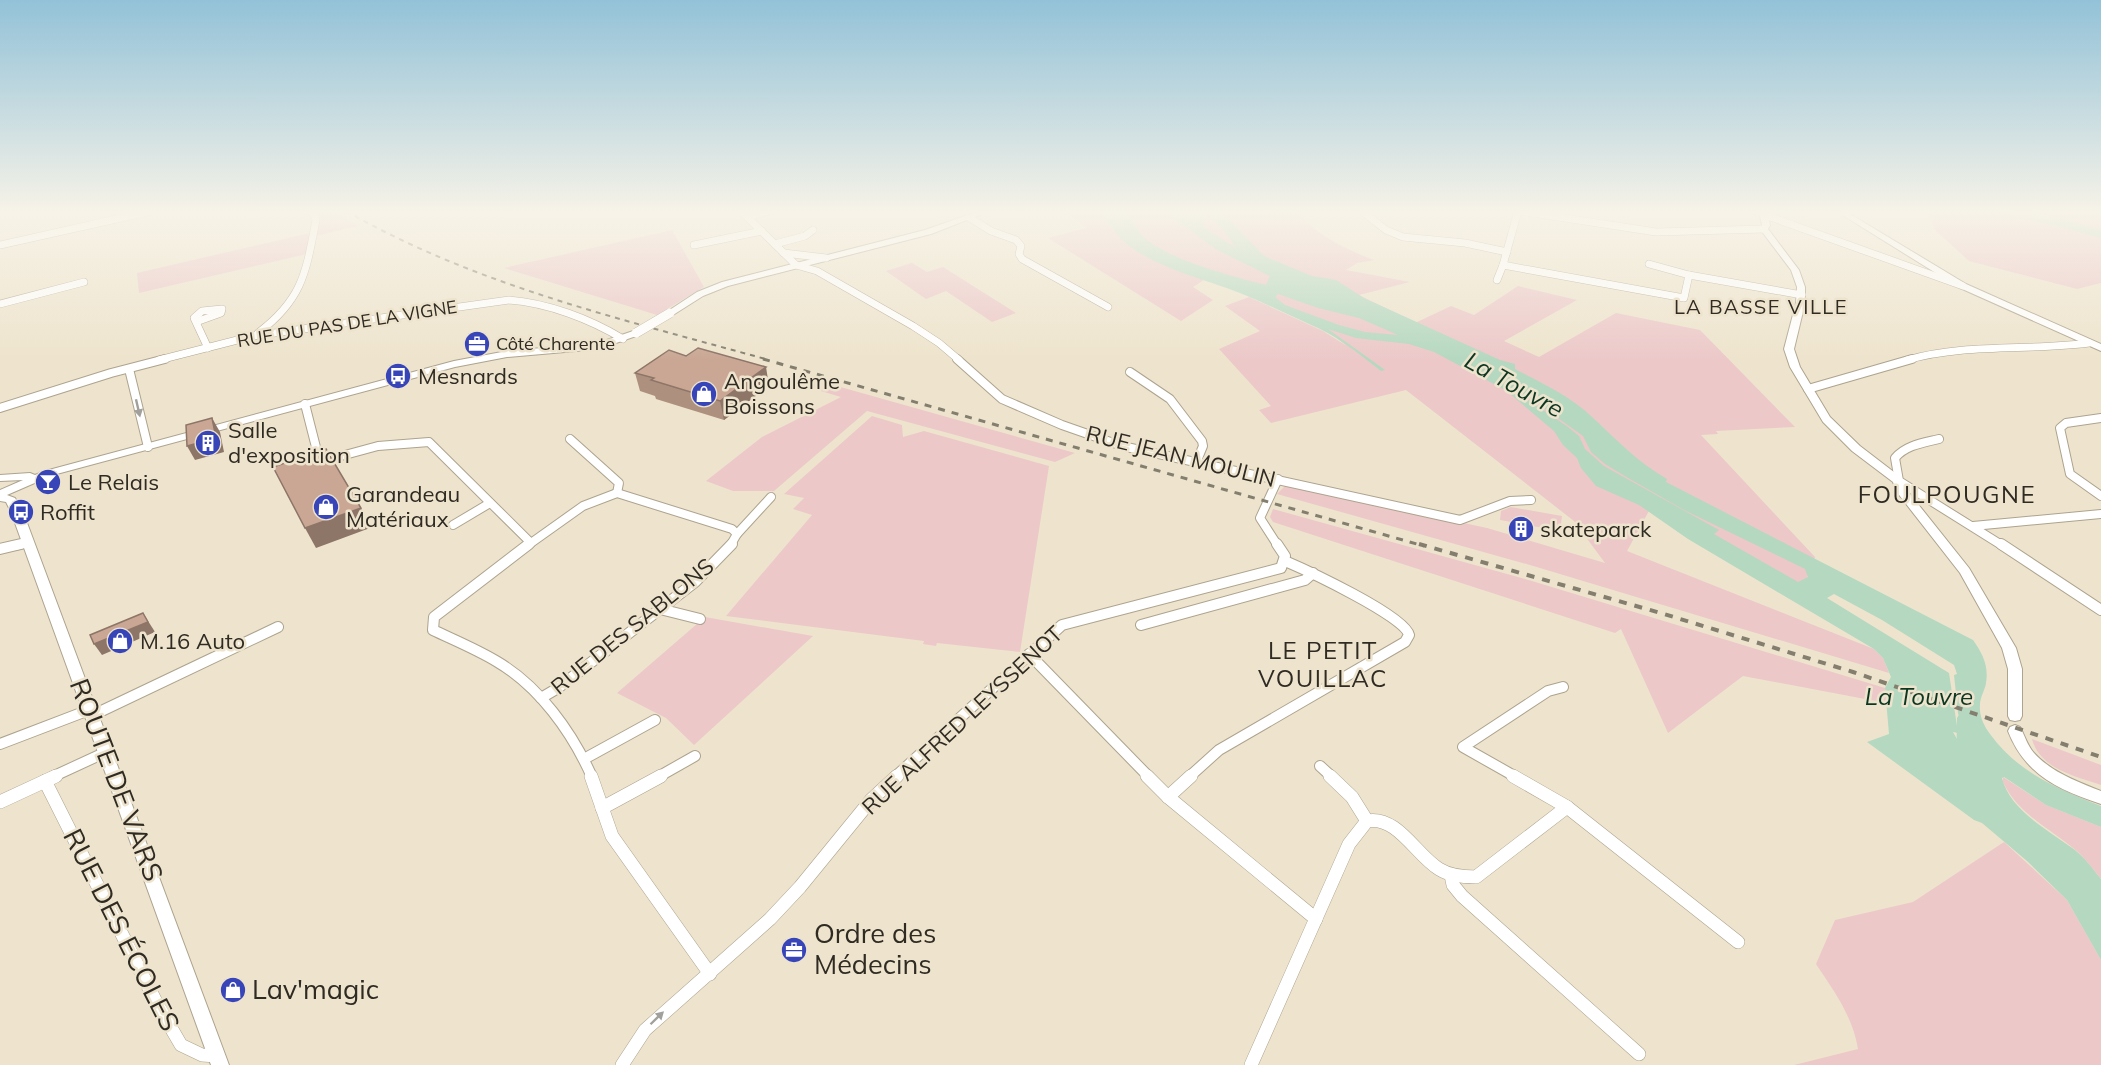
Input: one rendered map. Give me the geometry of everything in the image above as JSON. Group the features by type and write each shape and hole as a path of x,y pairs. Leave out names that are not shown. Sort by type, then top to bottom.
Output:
{"street":[{"path":"253,336 290,306 306,274 308,261"},
{"path":"792,261 796,265"},
{"path":"2,474 9,490 50,474 475,359 520,352 593,347 636,333 720,285 814,261"},
{"path":"1025,261 1108,307"},
{"path":"1497,280 1504,261"},
{"path":"1788,261 1798,274 1802,295 1789,353 1820,412 1880,467 1899,481 2099,607"},
{"path":"1893,261 1941,280 1963,286"},
{"path":"1922,261 1963,286 2101,348"},
{"path":"1649,264 1689,274 1802,295"},
{"name":"RUE JEAN MOULIN","path":"796,265 817,271 914,326 939,343 998,396 1014,405 1122,446 1460,520 1510,501 1531,501"},
{"path":"1503,265 1684,298 1689,274"},
{"path":"0,304 84,282"},
{"name":"RUE DU PAS DE LA VIGNE","path":"0,408 129,369 253,336 522,300 574,317 612,332 623,339"},
{"path":"196,322 208,348"},
{"path":"1808,389 1919,357 1992,348 2089,343"},
{"path":"129,369 148,447"},
{"path":"1130,372 1170,399 1202,441 1203,446 1196,463"},
{"path":"306,404 319,459 330,459 378,446 429,442 531,543"},
{"path":"2101,418 2066,423 2060,428 2070,474 2101,496"},
{"path":"570,439 619,483 617,493"},
{"path":"1939,439 1902,450 1895,458 1900,489 1965,571 2002,635 2014,662 2015,724 2022,751 2040,768 2059,780 2101,798"},
{"path":"1880,467 1896,467"},
{"path":"1168,796 1219,750 1405,642 1409,636 1408,630 1402,623 1357,598 1336,583 1285,561 1285,556 1260,518 1278,479"},
{"name":"ROUTE DE VARS","path":"9,490 104,753 154,880 218,1061"},
{"name":"RUE DES SABLONS","path":"541,698 558,688 695,582 735,541 737,534 732,530 617,493 606,495 571,514 531,543 435,617 432,624 433,630 496,661 541,698 568,732 584,759 612,836 710,974"},
{"path":"737,534 771,497"},
{"path":"453,525 490,503"},
{"path":"1973,526 2101,514"},
{"path":"0,549 28,543"},
{"name":"RUE ALFRED LEYSSENOT","path":"622,1065 645,1030 655,1020 770,919 800,887 871,800 1062,625 1268,573 1281,568 1285,561"},
{"path":"1141,626 1305,580 1313,573"},
{"path":"660,609 700,619"},
{"path":"0,744 90,713 278,627"},
{"path":"1029,654 1168,796 1316,919"},
{"path":"1563,687 1548,691 1463,747 1567,807 1738,942"},
{"path":"584,759 655,720"},
{"path":"0,802 104,753"},
{"path":"602,808 695,756"},
{"path":"1320,766 1352,797 1366,821"},
{"name":"RUE DES ÉCOLES","path":"45,781 156,1002 181,1045 218,1061"},
{"path":"1251,1065 1349,844 1366,821 1377,819 1388,823 1440,870 1451,875 1476,877 1567,807"},
{"path":"1451,875 1453,885 1462,896 1639,1054"}],"shaded area":[{"path":"190,261 278,261 139,293 137,273"},
{"path":"536,261 689,261 704,287 657,315 504,268"},
{"path":"1084,261 1370,261 1357,263 1346,270 1410,282 1359,295 1415,323 1451,306 1474,315 1518,286 1577,300 1504,341 1539,357 1616,313 1700,330 1795,427 1716,431 1718,434 1701,435 1815,557 1802,592 1650,509 1627,551 1874,649 1883,658 1889,673 1530,565 1277,494 1286,485 1487,528 1605,563 1574,521 1406,390 1271,423 1259,410 1271,406 1219,349 1260,331 1225,306 1249,297 1323,331 1347,346 1323,327 1207,278 1193,287 1213,300 1181,321"},
{"path":"1969,261 2101,261 2101,283 2077,289"},
{"path":"912,263 927,272 943,267 1016,313 992,322 946,291 926,299 886,271"},
{"path":"812,379 1075,453 1055,462 867,411 774,491 733,491 706,481 762,437 841,397 804,386"},
{"path":"872,416 902,425 903,437 924,431 1049,466 1020,652 937,643 936,646 923,644 924,641 726,616 812,515 793,509 804,498 784,494"},
{"path":"1511,507 1562,516 1560,531 1500,520 1501,511"},
{"path":"1273,509 1532,581 1885,688 1886,703 1743,676 1668,733 1621,629 1615,633 1273,522 1270,517"},
{"path":"705,617 813,636 694,745 666,718 617,693"},
{"path":"2032,739 2101,765 2101,785 2050,764 2042,758"},
{"path":"2003,777 2046,805 2101,827 2101,879 2079,853 2018,804 2003,782"},
{"path":"2004,842 2067,900 2101,960 2101,1065 1794,1065 1858,1049 1847,1015 1816,964 1835,920 1913,902"}],"water":[{"name":"La Touvre","path":"1155,261 1187,261 1266,285 1270,276 1239,261 1275,261 1312,276 1336,280 1364,298 1500,360 1515,364 1515,369 1555,390 1583,409 1636,458 1667,479 1666,482 1973,640 1986,665 1987,677 1980,709 1982,721 1990,734 2001,748 2026,769 2055,786 2101,806 2101,827 2046,805 2004,777 2002,778 2006,790 2022,810 2079,853 2101,879 2101,960 2067,900 2027,861 1982,823 1974,820 1867,742 1889,734 1885,688 1891,677 1883,658 1874,649 1688,539 1639,505 1596,486 1581,468 1577,458 1563,445 1554,431 1509,393 1524,397 1568,427 1579,436 1585,449 1604,466 1719,530 1714,534 1798,582 1808,577 1805,569 1684,510 1605,464 1591,452 1583,436 1527,396 1507,391 1434,352 1409,344 1356,338 1328,329 1385,370 1381,371 1344,343 1320,329 1250,297","holes":["1278,294 1318,308 1359,318 1398,335 1365,332 1339,325 1285,305 1275,297","1834,594 1882,620 1954,665 1957,674 1954,675 1958,713 1963,734 1968,736 1975,763 1966,755 1953,732 1958,733 1949,673 1827,598"]}],"building":[{"path":"698,348 766,367 720,401 635,373 669,350 686,356"},
{"path":"212,418 216,438 187,446 186,425"},
{"name":"Garandeau Matériaux","path":"326,449 361,508 305,528 273,467"},
{"path":"143,613 148,622 94,644 90,635"}],"waterway":[{"name":"La Touvre","path":"1969,718 1968,776 1973,783"}],"railway":[{"path":"449,261 553,299 769,360"},
{"path":"763,359 1424,546"},
{"path":"1419,544 1664,614 1853,672 2101,757"}],"place":[{"name":"Côté Charente","path":"477,344"},
{"name":"Mesnards","path":"398,376"},
{"name":"Angoulême Boissons","path":"704,394"},
{"name":"Salle d'exposition","path":"208,443"},
{"name":"Le Relais","path":"48,482"},
{"name":"Garandeau Matériaux","path":"326,507"},
{"name":"Roffit","path":"21,512"},
{"name":"skateparck","path":"1521,529"},
{"name":"M.16 Auto","path":"120,641"},
{"name":"Ordre des Médecins","path":"794,950"},
{"name":"Lav'magic","path":"233,990"}],"district":[{"name":"LA BASSE VILLE","path":"1761,307"},
{"name":"FOULPOUGNE","path":"1947,495"},
{"name":"LE PETIT VOUILLAC","path":"1323,665"}]}
